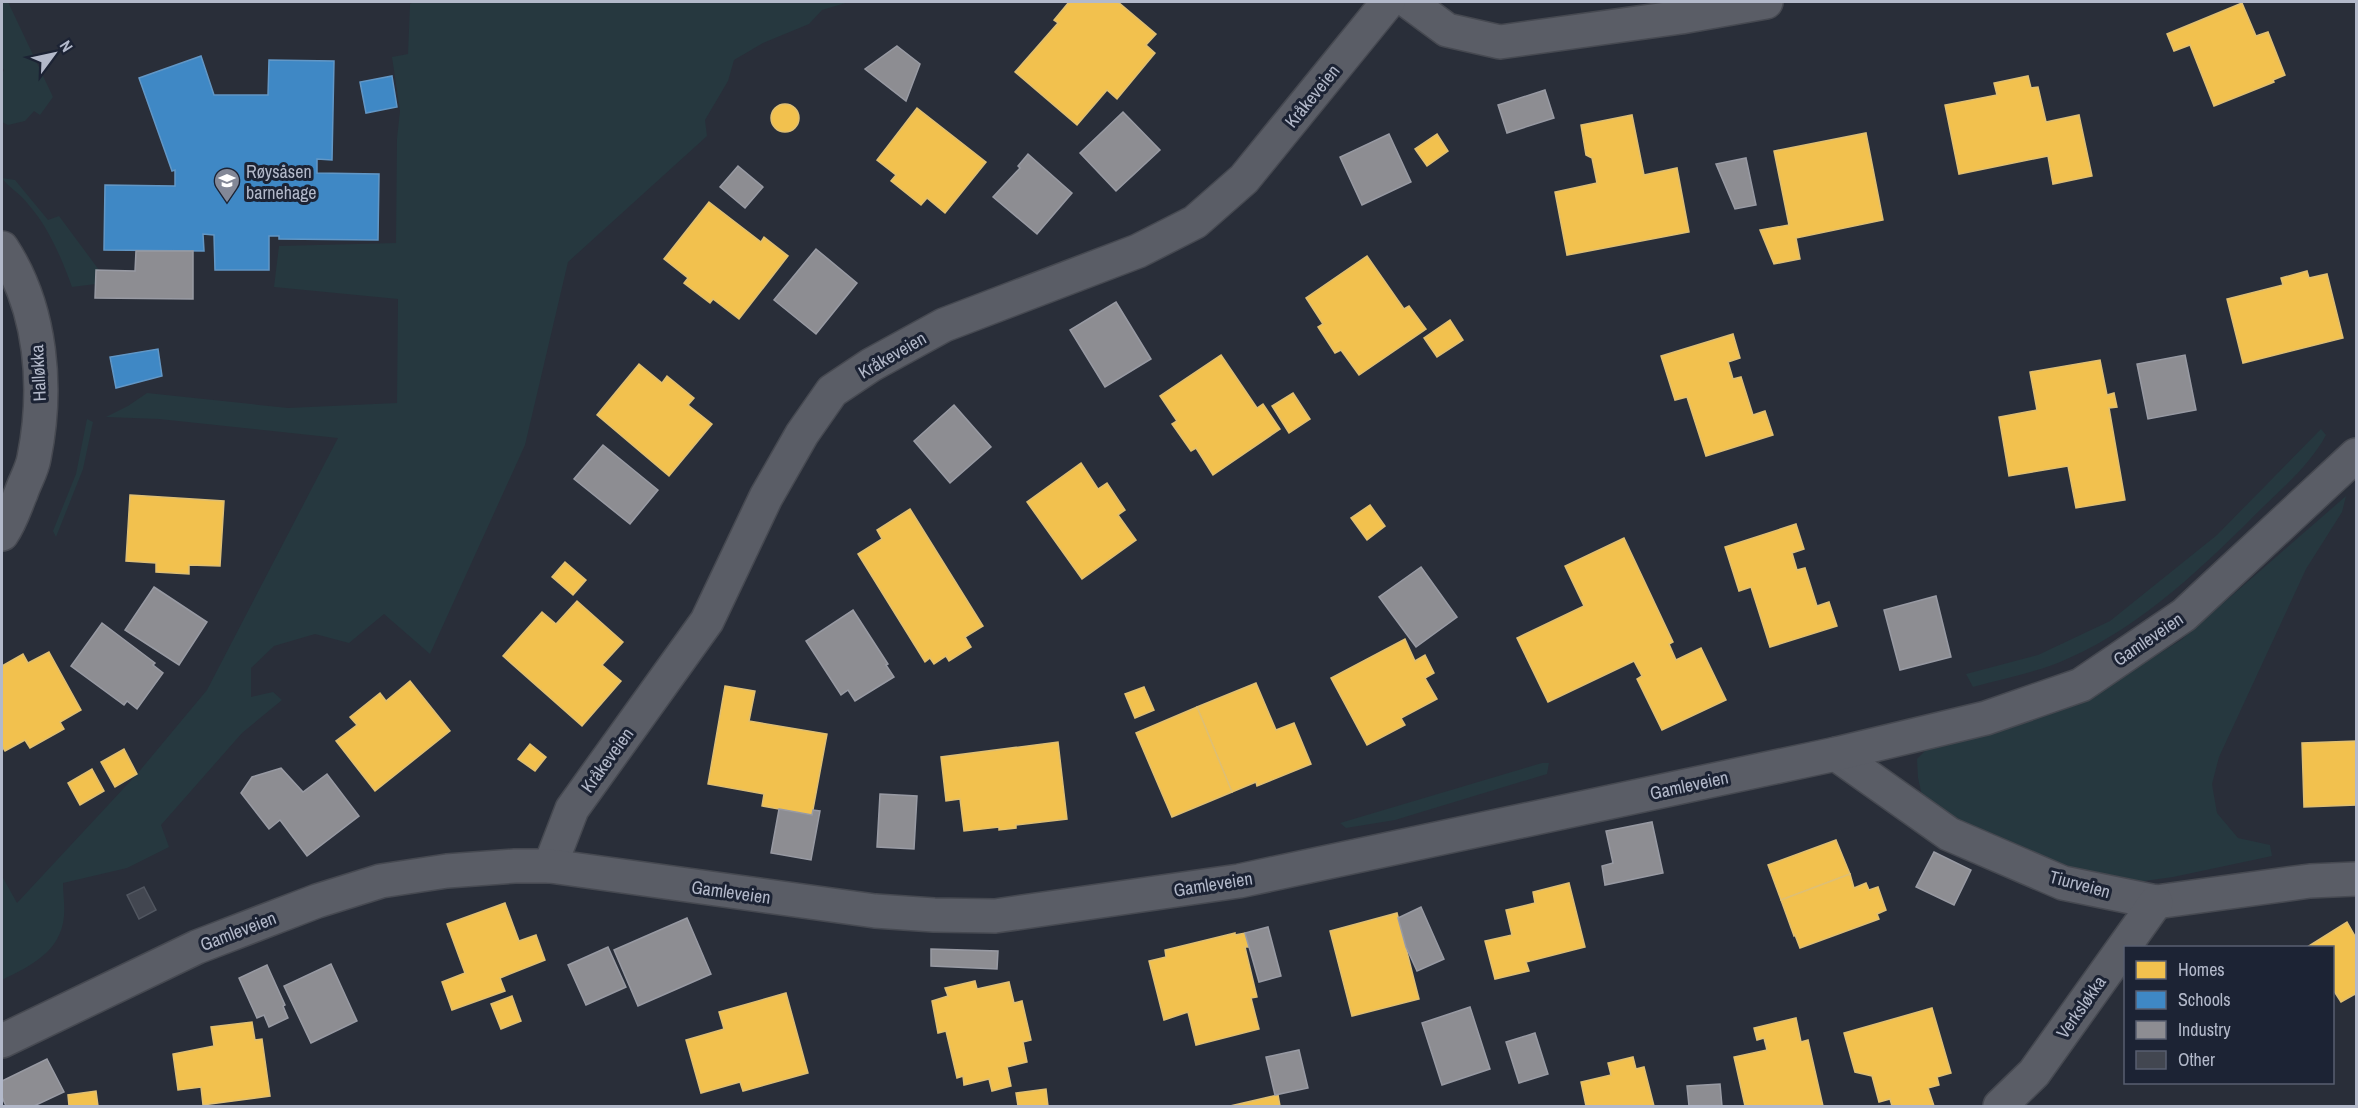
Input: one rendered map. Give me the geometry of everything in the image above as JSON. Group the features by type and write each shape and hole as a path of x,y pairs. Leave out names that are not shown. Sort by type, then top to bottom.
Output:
{"street":[{"name":"Kråkeveien","path":"550,866 572,809 707,621 766,496 802,434 832,391 871,365 944,325 1138,251 1195,222 1244,179 1388,2"},
{"path":"1409,2 1447,30 1500,42 1681,17 1766,2"},
{"name":"Halløkka","path":"2,248 16,270 36,329 42,395 34,460 9,523 2,534"},
{"name":"Gamleveien","path":"2,1041 197,946 317,901 381,881 447,871 550,866 875,911 995,916 1239,881 1836,754 1986,718 2080,685 2184,615 2356,455"},
{"name":"Tiurveien","path":"1836,754 1949,834 2063,883 2156,902 2310,881 2356,879"},
{"name":"Verksløkka","path":"2125,946 2156,902"},
{"name":"Verksløkka","path":"2000,1107 2034,1073 2124,947"}],"shaded area":[{"path":"2,2 8,2 53,97 40,115 34,111 25,121 8,125 2,122 2,74 4,70 2,67"},
{"path":"413,2 849,2 822,10 809,24 763,43 734,60 728,81 705,120 707,136 568,262 525,445 430,654 384,614 349,643 315,634 274,646 251,668 251,697 273,692 282,700 242,733 161,825 169,847 127,868 63,883 64,916 62,929 57,939 33,963 2,980 2,876 17,903 137,774 207,690 338,438 159,419 106,417 147,393 288,408 397,403 398,299 274,287 279,246 396,243 397,139 400,111 392,57 408,54 410,4"},
{"path":"2,178 15,180 48,220 59,216 99,270 96,270 96,284 72,287 59,254 42,223 25,200"},
{"path":"87,419 93,422 83,469 56,537 53,531 76,474"},
{"path":"2321,429 2326,435 2298,473 2197,571 2148,611 2096,645 2058,663 1973,687 1966,674 2038,655 2110,621 2217,535"},
{"path":"2346,496 2342,512 2306,569 2219,757 2212,784 2217,813 2238,838 2270,845 2272,856 2173,877 2130,883 2034,863 1924,804 1918,778 1917,759 1933,743 2091,696 2181,640"},
{"path":"1542,763 1549,763 1547,774 1395,820 1346,828 1340,823"}],"building: Homes":[{"path":"1069,2 1118,2 1156,34 1146,45 1155,53 1117,99 1107,90 1077,125 1015,72 1058,23 1054,20"},
{"path":"2242,3 2256,36 2268,32 2285,75 2273,80 2274,82 2214,106 2190,45 2174,51 2167,34"},
{"path":"2028,76 2031,88 2038,87 2046,122 2079,115 2092,176 2053,184 2048,156 1959,174 1945,105 1997,95 1994,83"},
{"path":"785,104 795,108 799,118 795,128 785,132 775,128 771,118 775,108"},
{"path":"917,108 986,162 945,213 927,198 921,205 891,181 896,175 877,160"},
{"path":"1632,115 1644,175 1677,168 1689,232 1567,255 1555,192 1597,183 1592,158 1586,155 1581,125"},
{"path":"1866,133 1883,220 1796,238 1800,259 1774,264 1760,230 1789,225 1774,151"},
{"path":"1437,134 1448,151 1427,166 1415,149"},
{"path":"709,202 761,242 764,237 788,256 739,319 713,299 710,303 684,283 688,278 664,259"},
{"path":"1367,256 1404,309 1409,306 1426,329 1359,375 1341,350 1335,353 1318,327 1323,324 1306,298"},
{"path":"2307,271 2309,278 2327,274 2343,338 2243,363 2227,299 2283,285 2281,278"},
{"path":"1450,320 1463,340 1437,357 1424,338"},
{"path":"1733,334 1740,358 1728,362 1733,379 1741,377 1753,415 1765,411 1773,435 1706,456 1687,397 1675,400 1661,356"},
{"path":"1221,355 1257,408 1263,404 1280,429 1213,475 1196,448 1191,451 1172,424 1177,421 1160,396"},
{"path":"2100,360 2107,395 2114,393 2117,407 2109,408 2125,500 2076,508 2068,466 2009,476 1999,417 2037,410 2030,372"},
{"path":"639,364 662,383 667,376 694,398 688,405 712,424 669,476 597,415"},
{"path":"1293,393 1310,419 1289,433 1272,406"},
{"path":"1081,463 1098,489 1107,483 1125,510 1118,515 1136,540 1082,579 1027,502"},
{"path":"130,495 224,501 220,566 189,565 189,574 156,572 156,563 126,561"},
{"path":"1370,505 1385,526 1367,540 1351,518"},
{"path":"910,509 983,626 965,637 971,647 949,661 946,656 934,664 930,658 925,662 858,554 882,539 877,530"},
{"path":"1796,524 1804,549 1792,553 1797,570 1805,568 1817,606 1829,602 1837,626 1770,647 1751,587 1739,591 1725,547"},
{"path":"1624,538 1673,642 1669,644 1676,660 1701,648 1726,700 1662,730 1637,679 1642,676 1634,661 1548,702 1517,638 1584,606 1565,566"},
{"path":"565,562 586,580 573,595 552,577"},
{"path":"577,601 623,642 602,665 621,681 582,726 503,656 542,612 556,624"},
{"path":"1405,639 1415,661 1425,655 1434,673 1425,678 1437,699 1401,718 1405,725 1367,745 1331,678"},
{"path":"49,652 81,710 60,722 64,729 30,748 25,740 5,751 2,746 2,666 23,654 28,663"},
{"path":"410,681 450,731 375,791 336,741 357,725 350,717 380,693 386,701"},
{"path":"1256,683 1276,730 1294,723 1311,764 1257,786 1256,782 1232,792 1197,707"},
{"path":"725,686 755,691 749,721 827,734 812,815 762,806 764,794 708,784"},
{"path":"1144,687 1154,710 1135,718 1125,694"},
{"path":"1197,707 1232,792 1172,817 1136,733"},
{"path":"2356,741 2356,805 2304,807 2302,743"},
{"path":"1058,742 1067,819 1016,825 1016,828 999,830 999,827 964,831 960,799 946,801 941,757"},
{"path":"530,744 546,757 535,771 518,759"},
{"path":"124,749 137,774 115,787 101,762"},
{"path":"92,769 104,791 80,805 68,783"},
{"path":"1836,840 1850,874 1781,900 1768,865"},
{"path":"1850,874 1854,888 1866,883 1869,890 1878,887 1886,910 1877,914 1879,919 1800,948 1781,900"},
{"path":"1569,883 1585,947 1526,962 1529,971 1495,979 1485,941 1512,935 1506,910 1535,903 1533,892"},
{"path":"505,903 519,941 536,935 545,960 500,978 505,991 452,1010 442,982 465,973 447,924"},
{"path":"1397,913 1419,999 1352,1016 1330,931"},
{"path":"2347,922 2356,938 2356,996 2355,994 2341,1002 2334,991 2334,946 2309,946"},
{"path":"1235,933 1235,935 1245,933 1249,947 1245,947 1257,997 1251,998 1259,1029 1196,1045 1188,1012 1164,1020 1149,961 1166,957 1165,950"},
{"path":"975,981 977,989 1009,982 1014,1003 1022,1001 1031,1040 1023,1042 1027,1062 1007,1067 1011,1086 992,1091 989,1079 964,1085 963,1076 957,1078 946,1031 938,1033 932,1001 948,996 945,988"},
{"path":"786,993 808,1073 743,1091 740,1082 701,1093 686,1040 724,1029 719,1012"},
{"path":"512,996 521,1021 501,1029 491,1004"},
{"path":"1932,1008 1951,1073 1937,1077 1939,1085 1928,1088 1934,1106 1892,1106 1890,1099 1879,1102 1872,1076 1855,1072 1844,1033"},
{"path":"1796,1018 1801,1042 1808,1040 1823,1106 1745,1106 1734,1057 1767,1050 1764,1038 1757,1040 1754,1028"},
{"path":"252,1022 255,1040 262,1039 270,1096 203,1105 201,1087 178,1090 173,1054 214,1046 211,1027"},
{"path":"1633,1057 1636,1069 1644,1067 1654,1106 1586,1106 1581,1082 1611,1075 1608,1063"},
{"path":"1046,1089 1048,1106 1018,1106 1016,1093"},
{"path":"96,1091 98,1106 69,1106 68,1095"},
{"path":"1278,1095 1280,1106 1230,1106"}],"building: Schools":[{"path":"201,56 214,95 268,95 269,60 334,61 332,160 317,159 317,173 379,174 378,240 279,239 279,236 269,236 269,270 215,270 214,235 203,234 204,251 104,250 105,185 175,186 175,170 172,171 139,78"},
{"path":"392,76 397,107 366,113 360,82"},
{"path":"158,349 162,376 116,388 110,357"}],"building: Industry":[{"path":"897,46 920,64 906,101 865,69"},
{"path":"1545,90 1554,118 1507,133 1498,105"},
{"path":"1123,112 1160,150 1116,191 1080,153"},
{"path":"1389,134 1411,182 1362,205 1340,157"},
{"path":"1028,154 1072,193 1037,234 993,197 1020,168 1018,166"},
{"path":"1746,158 1756,205 1735,209 1716,164"},
{"path":"738,166 763,187 745,208 720,187"},
{"path":"816,249 857,283 816,334 774,300"},
{"path":"136,251 193,251 193,299 95,298 96,270 135,271"},
{"path":"1116,302 1151,359 1105,387 1070,330"},
{"path":"2185,355 2196,410 2148,419 2137,364"},
{"path":"954,405 991,447 950,483 914,441"},
{"path":"603,445 658,490 630,524 574,479"},
{"path":"1421,567 1457,617 1416,647 1379,597"},
{"path":"154,587 207,622 179,665 125,630"},
{"path":"1936,596 1951,657 1900,670 1884,610"},
{"path":"853,610 894,677 855,701 848,690 841,695 806,641"},
{"path":"102,623 155,663 153,665 163,673 137,709 127,701 124,705 71,666"},
{"path":"281,768 303,792 327,774 359,816 307,856 280,820 269,829 241,793 252,777"},
{"path":"880,794 917,796 914,849 877,847"},
{"path":"779,809 812,815 813,810 820,811 811,860 771,853"},
{"path":"1652,822 1663,873 1605,885 1602,866 1613,863 1606,831"},
{"path":"1934,852 1971,870 1954,905 1916,887"},
{"path":"1421,907 1444,959 1417,971 1406,947 1398,918"},
{"path":"687,918 711,974 638,1006 614,950"},
{"path":"1268,927 1281,976 1259,982 1245,933"},
{"path":"608,947 626,987 586,1005 568,965"},
{"path":"931,949 998,951 997,969 931,966"},
{"path":"331,964 357,1021 311,1043 284,986"},
{"path":"267,965 285,1005 283,1006 288,1018 269,1027 264,1015 257,1018 239,978"},
{"path":"1470,1007 1490,1069 1442,1085 1422,1023"},
{"path":"1535,1033 1548,1074 1519,1083 1506,1042"},
{"path":"1299,1050 1308,1088 1275,1095 1266,1057"},
{"path":"47,1059 64,1092 34,1106 6,1106 2,1097 2,1081"},
{"path":"1720,1084 1722,1106 1689,1106 1687,1086"}],"building: Other":[{"path":"144,887 156,910 139,919 127,895"}],"place":[{"name":"Røysåsen barnehage","path":"227,204"}]}
